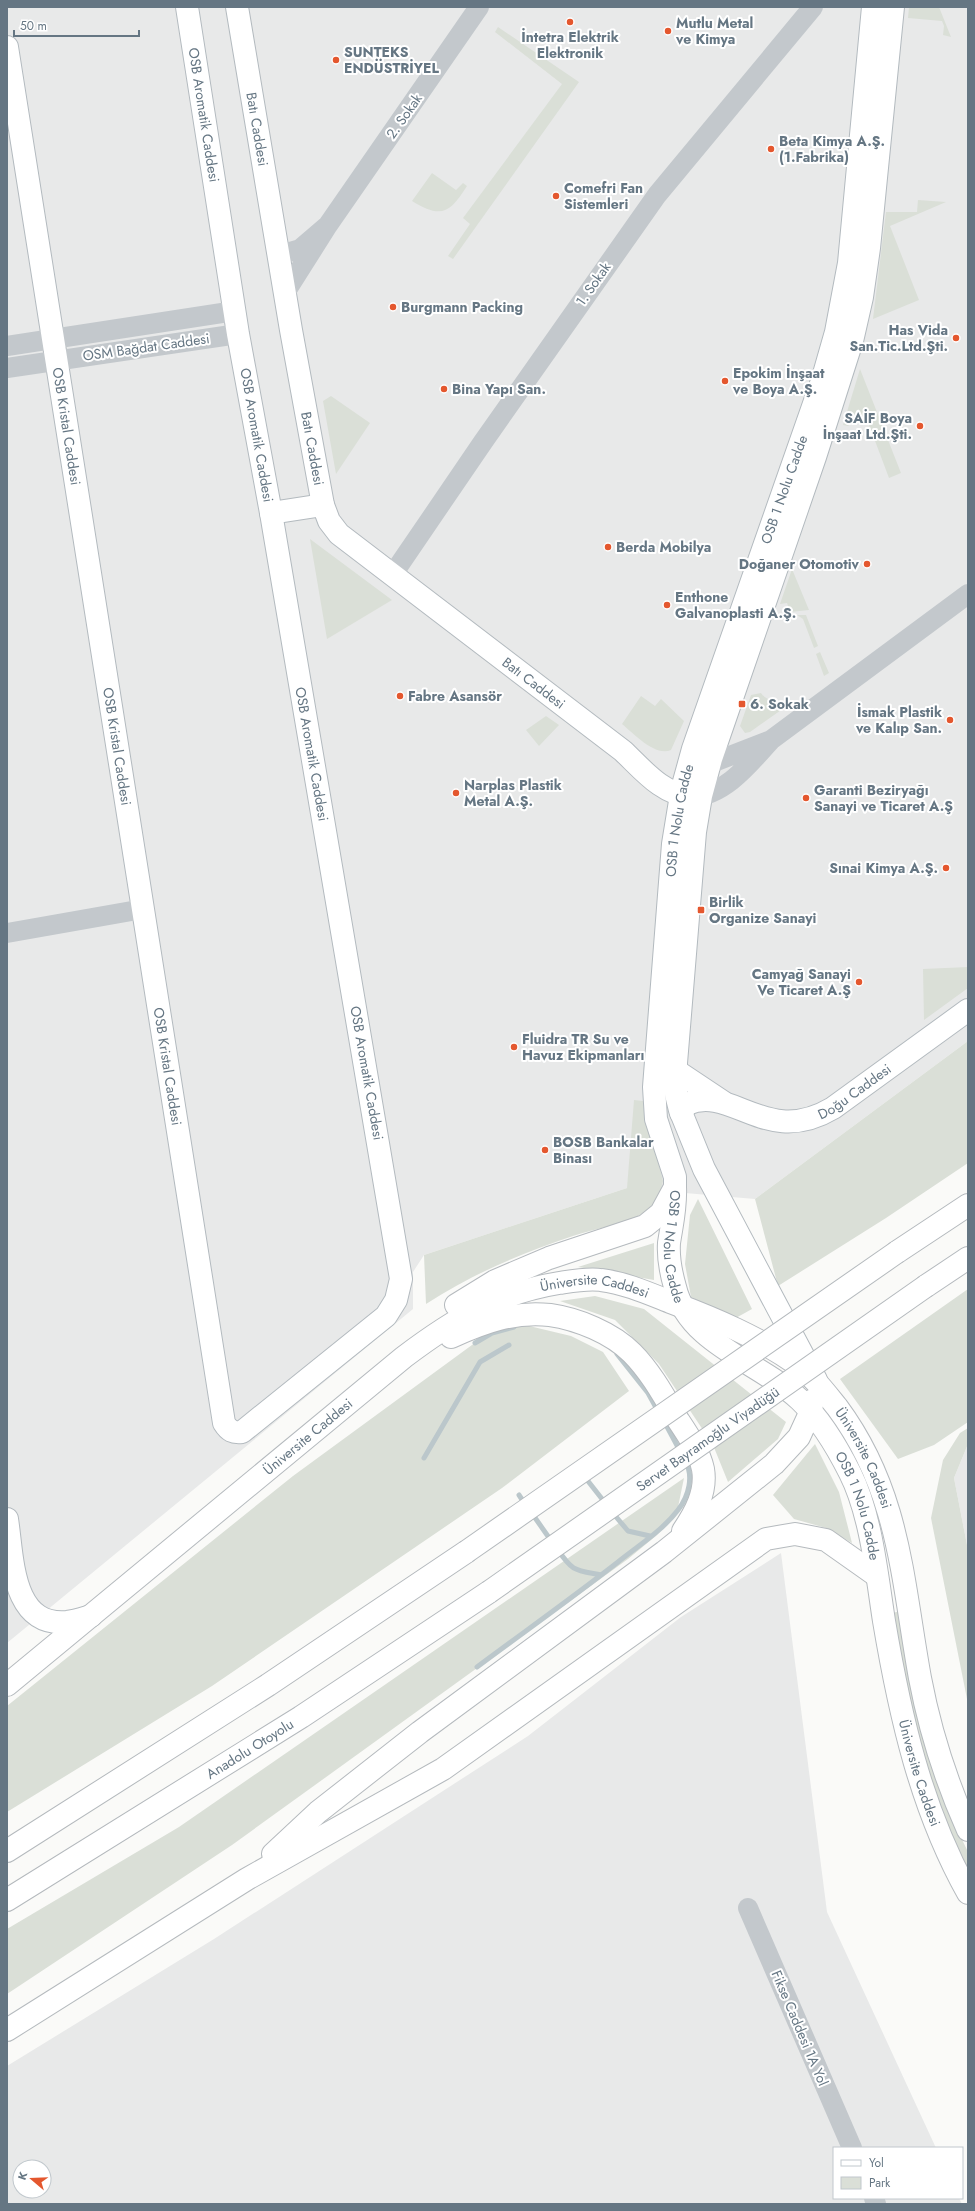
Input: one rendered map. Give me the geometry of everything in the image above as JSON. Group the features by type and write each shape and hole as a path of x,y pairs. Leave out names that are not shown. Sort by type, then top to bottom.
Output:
{"main road":[{"name":"OSB Aromatik Caddesi","path":"187,7 238,334 271,513 401,1279 396,1300 386,1316 242,1432"},
{"name":"Batı Caddesi","path":"237,7 285,293 324,505 329,522 339,534 623,751 660,786 691,796"},
{"name":"OSB 1 Nolu Cadde","path":"873,7 851,240 836,332 822,381 698,768 691,796 673,844 654,1078 654,1104 656,1119 675,1178 676,1207 669,1245 675,1290 684,1307 699,1328 715,1343 777,1380 801,1401 831,1439 852,1475 864,1513 877,1576"},
{"name":"OSB 1 Nolu Cadde","path":"698,768 816,457 852,341 862,298 869,248 893,7"},
{"name":"OSB Kristal Caddesi","path":"7,47 224,1423 228,1430 235,1433 242,1432"},
{"path":"271,513 324,505"},
{"name":"Batı Caddesi","path":"623,751 665,772 698,768"},
{"name":"OSB 1 Nolu Cadde","path":"691,796 695,832 675,1070 676,1094 681,1113 704,1169 816,1382"},
{"name":"Doğu Caddesi","path":"681,1113 687,1104 697,1100 727,1105 764,1119 778,1122 789,1123 812,1119 833,1108 968,1010"},
{"path":"654,1078 665,1069 675,1070"},
{"name":"Doğu Caddesi","path":"675,1070 727,1105"},
{"path":"404,1357 455,1306 495,1281 549,1258 644,1226 661,1213 675,1187"},
{"path":"7,1851 268,1685 466,1552 968,1205"},
{"name":"Servet Bayramoğlu Viyadüğü","path":"489,1592 968,1258"},
{"name":"Üniversite Caddesi","path":"7,1685 404,1357 442,1328 471,1311 498,1300 543,1286 600,1280 632,1287 731,1327 795,1363 816,1382 851,1426 880,1484 892,1520 929,1719 944,1773 968,1830"},
{"path":"404,1357 477,1325 503,1317 527,1313 552,1315 574,1321 594,1328 613,1339 632,1353 662,1393 694,1447 703,1469 703,1489 696,1510 679,1540"},
{"path":"247,1879 318,1812 414,1736 679,1540 790,1449 800,1437 810,1413 816,1382"},
{"path":"7,1520 17,1582 23,1600 33,1613 48,1620 67,1622 91,1616"},
{"path":"7,2030 247,1879 443,1769 766,1539 795,1534 826,1540 877,1576"},
{"name":"Üniversite Caddesi","path":"877,1576 896,1687 911,1755 940,1837 968,1893"},
{"name":"Anadolu Otoyolu","path":"7,1900 301,1717 489,1592"}],"street":[{"name":"2. Sokak","path":"285,293 328,225 479,7"},
{"name":"1. Sokak","path":"393,574 483,442 657,195 813,7"},
{"name":"2. Sokak","path":"279,255 300,249 328,225"},
{"name":"OSM Bağdat Caddesi","path":"7,368 55,350 235,311"},
{"name":"OSM Bağdat Caddesi","path":"7,346 55,350 238,334"},
{"path":"691,796 726,784 771,740 968,594"},
{"path":"698,768 771,740"},
{"path":"7,934 143,909"},
{"name":"Fikse Caddesi 1A Yol","path":"748,1908 852,2147"}],"shaded area":[{"path":"7,7 968,7 968,1041 755,1199 627,1188 424,1255 413,1272 413,1309 7,1643"},
{"path":"968,1444 968,1550 954,1478"},
{"path":"781,1553 827,1912 936,2147 833,2147 833,2199 960,2199 962,2204 7,2204 7,2066 214,1939 528,1736 681,1617"}],"green space":[{"path":"909,7 939,7 951,37 943,35 944,26 942,21 908,18"},
{"path":"498,27 579,82 453,259 448,256 470,224 463,218 562,84 495,32"},
{"path":"432,173 456,190 463,183 467,186 455,202 444,210 430,210 412,201"},
{"path":"918,200 946,202 890,226 919,300 873,319 886,212 917,212"},
{"path":"860,369 901,473 889,478 866,417 857,417 848,426 843,425"},
{"path":"331,396 370,423 336,474 323,401"},
{"path":"310,539 392,600 327,639"},
{"path":"792,569 809,610 790,612 787,603 780,604"},
{"path":"797,615 806,615 818,646 814,648 803,619"},
{"path":"820,652 829,673 824,676 816,654"},
{"path":"761,693 766,698 784,708 750,732 745,733 740,726 751,695"},
{"path":"641,696 655,706 661,699 684,721 671,750 658,750 651,747 622,724"},
{"path":"546,716 559,725 539,746 526,730"},
{"path":"968,967 968,988 924,1020 923,969"},
{"path":"968,1041 968,1163 886,1218 778,1286 755,1199"},
{"path":"634,1100 643,1101 663,1181 657,1198 649,1209 628,1220 582,1233 516,1257 462,1283 426,1304 424,1255 627,1188"},
{"path":"698,1199 752,1309 734,1319 691,1297 685,1264 690,1215"},
{"path":"654,1243 654,1280 578,1267"},
{"path":"968,1289 968,1422 934,1445 898,1459 840,1379"},
{"path":"595,1296 644,1309 786,1422 778,1439 728,1482 713,1445 659,1364 615,1320 560,1301"},
{"path":"525,1325 571,1336 603,1352 629,1391 502,1488 212,1686 7,1812 7,1706 293,1476 487,1334"},
{"path":"968,1428 968,1444 954,1478 968,1550 968,1704 931,1518 943,1460 960,1433"},
{"path":"815,1444 839,1492 852,1543 826,1528 794,1519 773,1495"},
{"path":"684,1478 677,1512 657,1535 628,1559 232,1845 7,1994 7,1929 179,1827"},
{"path":"901,1611 956,1827 968,1852 968,1872 953,1841 921,1755 892,1613"}],"waterway":[{"path":"475,1343 492,1333 514,1327"},
{"path":"424,1458 480,1362 509,1345"},
{"path":"617,1354 648,1393 659,1413"},
{"path":"664,1421 680,1451"},
{"path":"477,1667 583,1589 665,1525 672,1518 685,1499 690,1479 688,1466 685,1460"},
{"path":"584,1476 606,1504"},
{"path":"519,1495 525,1504"},
{"path":"531,1512 552,1542"},
{"path":"612,1512 628,1531 650,1536"},
{"path":"558,1550 567,1562 575,1569 601,1575"}],"place":[{"name":"İntetra Elektrik Elektronik","path":"570,22"},
{"name":"Mutlu Metal ve Kimya","path":"668,31"},
{"name":"SUNTEKS ENDÜSTRİYEL","path":"336,60"},
{"name":"Beta Kimya A.Ş. (1.Fabrika)","path":"771,149"},
{"name":"Comefri Fan Sistemleri","path":"556,196"},
{"name":"Burgmann Packing","path":"393,307"},
{"name":"Has Vida San.Tic.Ltd.Şti.","path":"956,338"},
{"name":"Epokim İnşaat ve Boya A.Ş.","path":"725,381"},
{"name":"Bina Yapı San.","path":"444,389"},
{"name":"SAİF Boya İnşaat Ltd.Şti.","path":"920,426"},
{"name":"Berda Mobilya","path":"608,547"},
{"name":"Doğaner Otomotiv","path":"867,564"},
{"name":"Enthone Galvanoplasti A.Ş.","path":"667,605"},
{"name":"Fabre Asansör","path":"400,696"},
{"name":"6. Sokak","path":"742,704"},
{"name":"İsmak Plastik ve Kalıp San.","path":"950,720"},
{"name":"Narplas Plastik Metal A.Ş.","path":"456,793"},
{"name":"Garanti Beziryağı Sanayi ve Ticaret A.Ş","path":"806,798"},
{"name":"Sınai Kimya A.Ş.","path":"946,868"},
{"name":"Birlik Organize Sanayi","path":"701,910"},
{"name":"Camyağ Sanayi Ve Ticaret A.Ş","path":"859,982"},
{"name":"Fluidra TR Su ve Havuz Ekipmanları","path":"514,1047"},
{"name":"BOSB Bankalar Binası","path":"545,1150"}]}
